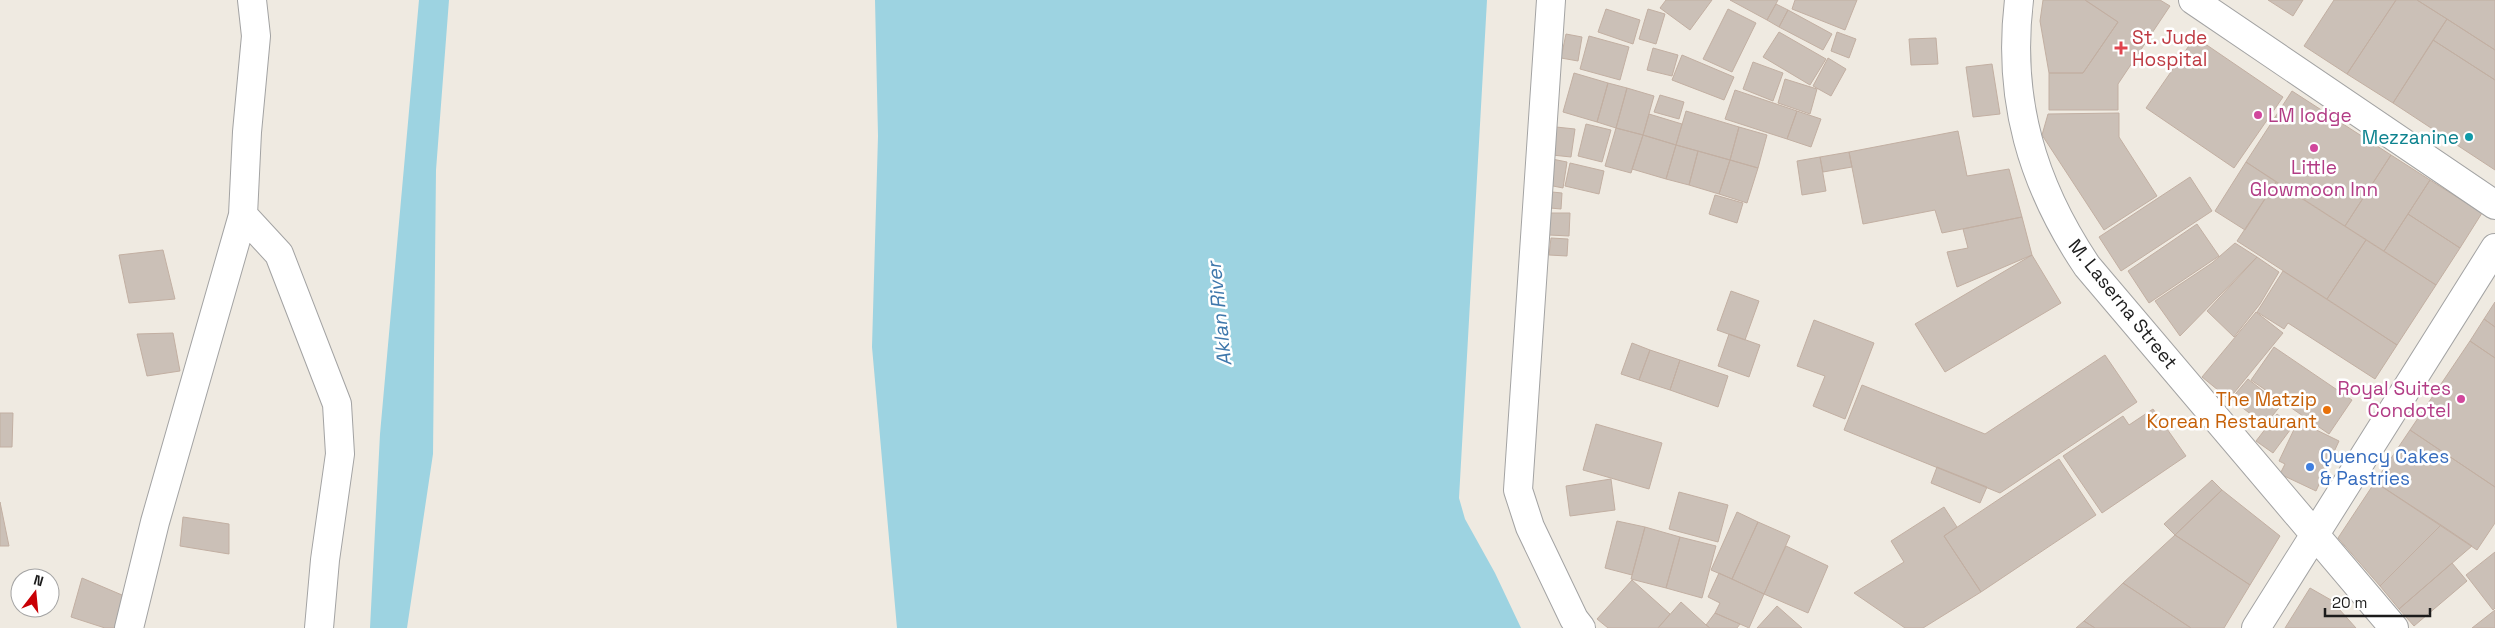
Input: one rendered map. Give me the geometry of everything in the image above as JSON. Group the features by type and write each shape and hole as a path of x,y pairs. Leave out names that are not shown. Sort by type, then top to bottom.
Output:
{"street":[{"path":"129,628 155,522 243,215 247,132 256,36 252,0"},
{"path":"1551,0 1518,490 1530,527 1574,619 1581,628"},
{"name":"M. Laserna Street","path":"2019,0 2016,62 2021,110 2037,173 2059,221 2088,266 2394,628"},
{"path":"2194,0 2495,205"},
{"path":"243,215 279,254 337,404 340,454 325,560 319,628"},
{"path":"2256,628 2495,248"}],"water":[{"path":"419,0 449,0 436,170 433,454 407,628 370,628 380,434"},
{"name":"Aklan River","path":"875,0 1487,0 1459,498 1465,519 1495,573 1521,628 897,628 872,347 878,136"}],"building":[{"path":"1666,0 1712,0 1690,30 1660,8"},
{"path":"1730,0 1778,0 1767,20"},
{"path":"1795,0 1857,0 1845,30 1792,9"},
{"path":"2043,0 2085,0 2118,22 2083,73 2049,73 2040,21"},
{"name":"St. Jude Hospital","path":"2085,0 2160,0 2170,6 2118,84 2118,110 2049,110 2049,73 2083,73 2118,22"},
{"path":"2268,0 2303,0 2293,16"},
{"path":"2334,0 2396,0 2347,74 2304,46"},
{"path":"2396,0 2417,0 2447,19 2393,103 2347,74"},
{"path":"2417,0 2495,0 2495,50 2447,19"},
{"path":"1776,4 1788,10 1779,27 1767,20"},
{"path":"1606,9 1640,20 1633,44 1598,32"},
{"path":"1648,9 1665,14 1656,44 1639,39"},
{"path":"1728,9 1756,23 1732,72 1703,59"},
{"path":"1788,10 1832,34 1823,50 1779,27"},
{"path":"2447,19 2495,50 2495,80 2433,40"},
{"path":"1779,32 1826,59 1810,85 1763,57"},
{"path":"1837,32 1856,39 1849,58 1831,51"},
{"path":"1566,34 1582,37 1578,61 1561,58"},
{"path":"1589,36 1629,47 1620,80 1580,69"},
{"path":"2195,37 2283,97 2234,168 2146,108"},
{"path":"1936,38 1938,64 1911,65 1909,39"},
{"name":"Mezzanine","path":"2433,40 2495,80 2495,170 2393,103"},
{"path":"1653,48 1678,55 1672,76 1647,70"},
{"path":"1682,55 1734,77 1724,100 1672,80"},
{"path":"1828,58 1846,69 1831,96 1813,86"},
{"path":"1753,62 1783,73 1773,101 1743,89"},
{"path":"1992,64 2000,114 1973,117 1966,67"},
{"path":"1574,73 1608,83 1597,122 1563,112"},
{"path":"1785,79 1817,89 1810,114 1778,103"},
{"path":"1608,83 1627,88 1616,128 1597,122"},
{"path":"1627,88 1654,96 1643,135 1616,128"},
{"path":"1735,90 1797,111 1787,139 1725,119"},
{"path":"2292,91 2391,155 2345,226 2246,162"},
{"path":"1660,95 1684,102 1679,119 1654,112"},
{"path":"1686,111 1739,127 1730,160 1676,145"},
{"path":"1797,111 1821,119 1811,147 1787,139"},
{"path":"2119,113 2119,137 2157,196 2104,230 2042,135 2048,114"},
{"path":"1649,114 1682,124 1676,145 1643,135"},
{"path":"1586,124 1611,130 1602,162 1578,156"},
{"path":"1556,127 1575,129 1571,157 1552,155"},
{"path":"1739,127 1767,135 1758,168 1730,160"},
{"path":"1616,128 1643,135 1631,173 1605,166"},
{"path":"1958,131 1967,176 2009,169 2022,217 1942,233 1935,210 1863,224 1849,152"},
{"path":"1643,135 1676,145 1666,179 1632,169"},
{"path":"1676,145 1698,151 1689,185 1666,179"},
{"path":"1698,151 1730,160 1719,194 1689,185"},
{"path":"1849,152 1852,167 1823,172 1820,157"},
{"path":"2391,155 2430,180 2384,251 2345,226"},
{"path":"1820,157 1826,191 1802,195 1797,161"},
{"path":"1552,159 1567,162 1563,188 1548,185"},
{"path":"1730,160 1758,168 1747,203 1719,194"},
{"path":"2246,162 2276,182 2245,230 2215,211"},
{"path":"1570,163 1604,171 1599,194 1565,186"},
{"path":"2190,177 2212,211 2121,271 2099,237"},
{"path":"2430,180 2482,213 2460,248 2408,214"},
{"path":"2276,182 2366,240 2327,299 2237,241"},
{"path":"1552,192 1562,193 1561,209 1550,208"},
{"path":"1715,195 1743,203 1737,223 1709,214"},
{"path":"1550,213 1570,213 1569,236 1549,235"},
{"path":"2408,214 2460,248 2436,285 2384,251"},
{"path":"2022,217 2032,255 1957,287 1947,252 1968,248 1963,229"},
{"path":"2197,224 2219,256 2149,303 2128,271"},
{"path":"1551,238 1568,239 1567,256 1549,255"},
{"path":"2366,240 2436,285 2397,345 2327,299"},
{"path":"2235,243 2257,257 2180,336 2155,301 2212,263"},
{"path":"163,250 175,299 129,303 119,255"},
{"path":"2032,255 2061,303 1945,372 1915,324"},
{"path":"2257,257 2279,272 2260,304 2234,337 2207,311"},
{"path":"2283,271 2397,345 2375,379 2288,323 2284,329 2257,312"},
{"path":"1731,291 1759,301 1745,340 1717,330"},
{"path":"2495,302 2495,327 2484,319"},
{"path":"2256,312 2283,333 2229,399 2202,377"},
{"path":"2484,319 2495,327 2495,358 2470,341"},
{"path":"1814,320 1874,343 1845,419 1813,406 1825,376 1797,366"},
{"path":"173,333 180,371 147,376 137,334"},
{"path":"1729,334 1760,345 1749,377 1718,366"},
{"path":"2470,341 2495,358 2495,487 2410,430"},
{"path":"1632,343 1650,350 1639,380 1621,374"},
{"path":"2274,347 2352,400 2329,434 2251,380"},
{"path":"1650,350 1680,360 1670,390 1639,380"},
{"path":"2105,355 2137,402 2000,493 1844,430 1862,385 1985,434"},
{"path":"1680,360 1728,376 1718,407 1670,390"},
{"path":"2248,379 2281,405 2265,425 2231,399"},
{"path":"2153,409 2186,456 2102,513 2063,456 2123,416 2129,425"},
{"path":"0,413 13,413 12,447 0,447"},
{"path":"2277,414 2293,426 2273,453 2256,441"},
{"path":"2298,421 2339,441 2316,491 2280,474 2285,464 2279,461"},
{"path":"1596,424 1662,443 1649,489 1583,470"},
{"path":"2410,430 2495,487 2495,523 2477,550 2375,482"},
{"path":"2059,459 2096,515 1981,592 1944,536"},
{"path":"1937,467 1987,487 1980,503 1931,483"},
{"path":"1611,479 1615,510 1570,516 1566,486"},
{"path":"2212,480 2222,490 2175,535 2164,524"},
{"path":"2375,482 2441,525 2380,586 2338,538"},
{"path":"2222,490 2280,536 2250,585 2175,535"},
{"path":"1679,492 1728,505 1718,542 1669,529"},
{"path":"0,502 9,546 0,546"},
{"path":"1944,507 1957,527 1944,536 1981,592 1923,628 1905,628 1854,593 1904,562 1891,541"},
{"path":"1737,512 1758,522 1732,579 1711,570"},
{"path":"183,517 229,524 229,554 180,546"},
{"path":"1617,521 1645,527 1632,575 1605,568"},
{"path":"1758,522 1790,536 1764,594 1732,579"},
{"path":"2441,525 2472,546 2399,609 2380,586"},
{"path":"1645,527 1680,537 1666,588 1631,579"},
{"path":"2175,535 2250,585 2224,628 2191,628 2123,583"},
{"path":"1680,537 1716,546 1702,598 1666,588"},
{"path":"1786,546 1828,566 1808,613 1764,594"},
{"path":"2495,552 2495,608 2493,610 2466,575"},
{"path":"2452,563 2467,581 2414,626 2399,609"},
{"path":"1719,573 1764,594 1749,628 1715,613 1720,603 1708,597"},
{"path":"82,578 122,595 118,628 105,628 71,617"},
{"path":"1632,580 1670,614 1658,628 1608,628 1597,619"},
{"path":"2123,583 2191,628 2095,628 2084,621"},
{"path":"2310,588 2331,600 2356,628 2285,628"},
{"path":"1681,602 1706,625 1710,628 1658,628"},
{"path":"1777,606 1802,628 1757,628"},
{"path":"2495,610 2495,628 2472,628"},
{"path":"1715,613 1740,624 1737,628 1710,628 1706,625"},
{"path":"2084,621 2095,628 2076,628"}],"place":[{"name":"St. Jude Hospital","path":"2121,48"},
{"name":"LM lodge","path":"2258,115"},
{"name":"Mezzanine","path":"2469,137"},
{"name":"Little Glowmoon Inn","path":"2314,148"},
{"name":"Royal Suites Condotel","path":"2461,399"},
{"name":"The Matzip Korean Restaurant","path":"2327,410"},
{"name":"Quency Cakes & Pastries","path":"2310,467"}]}
